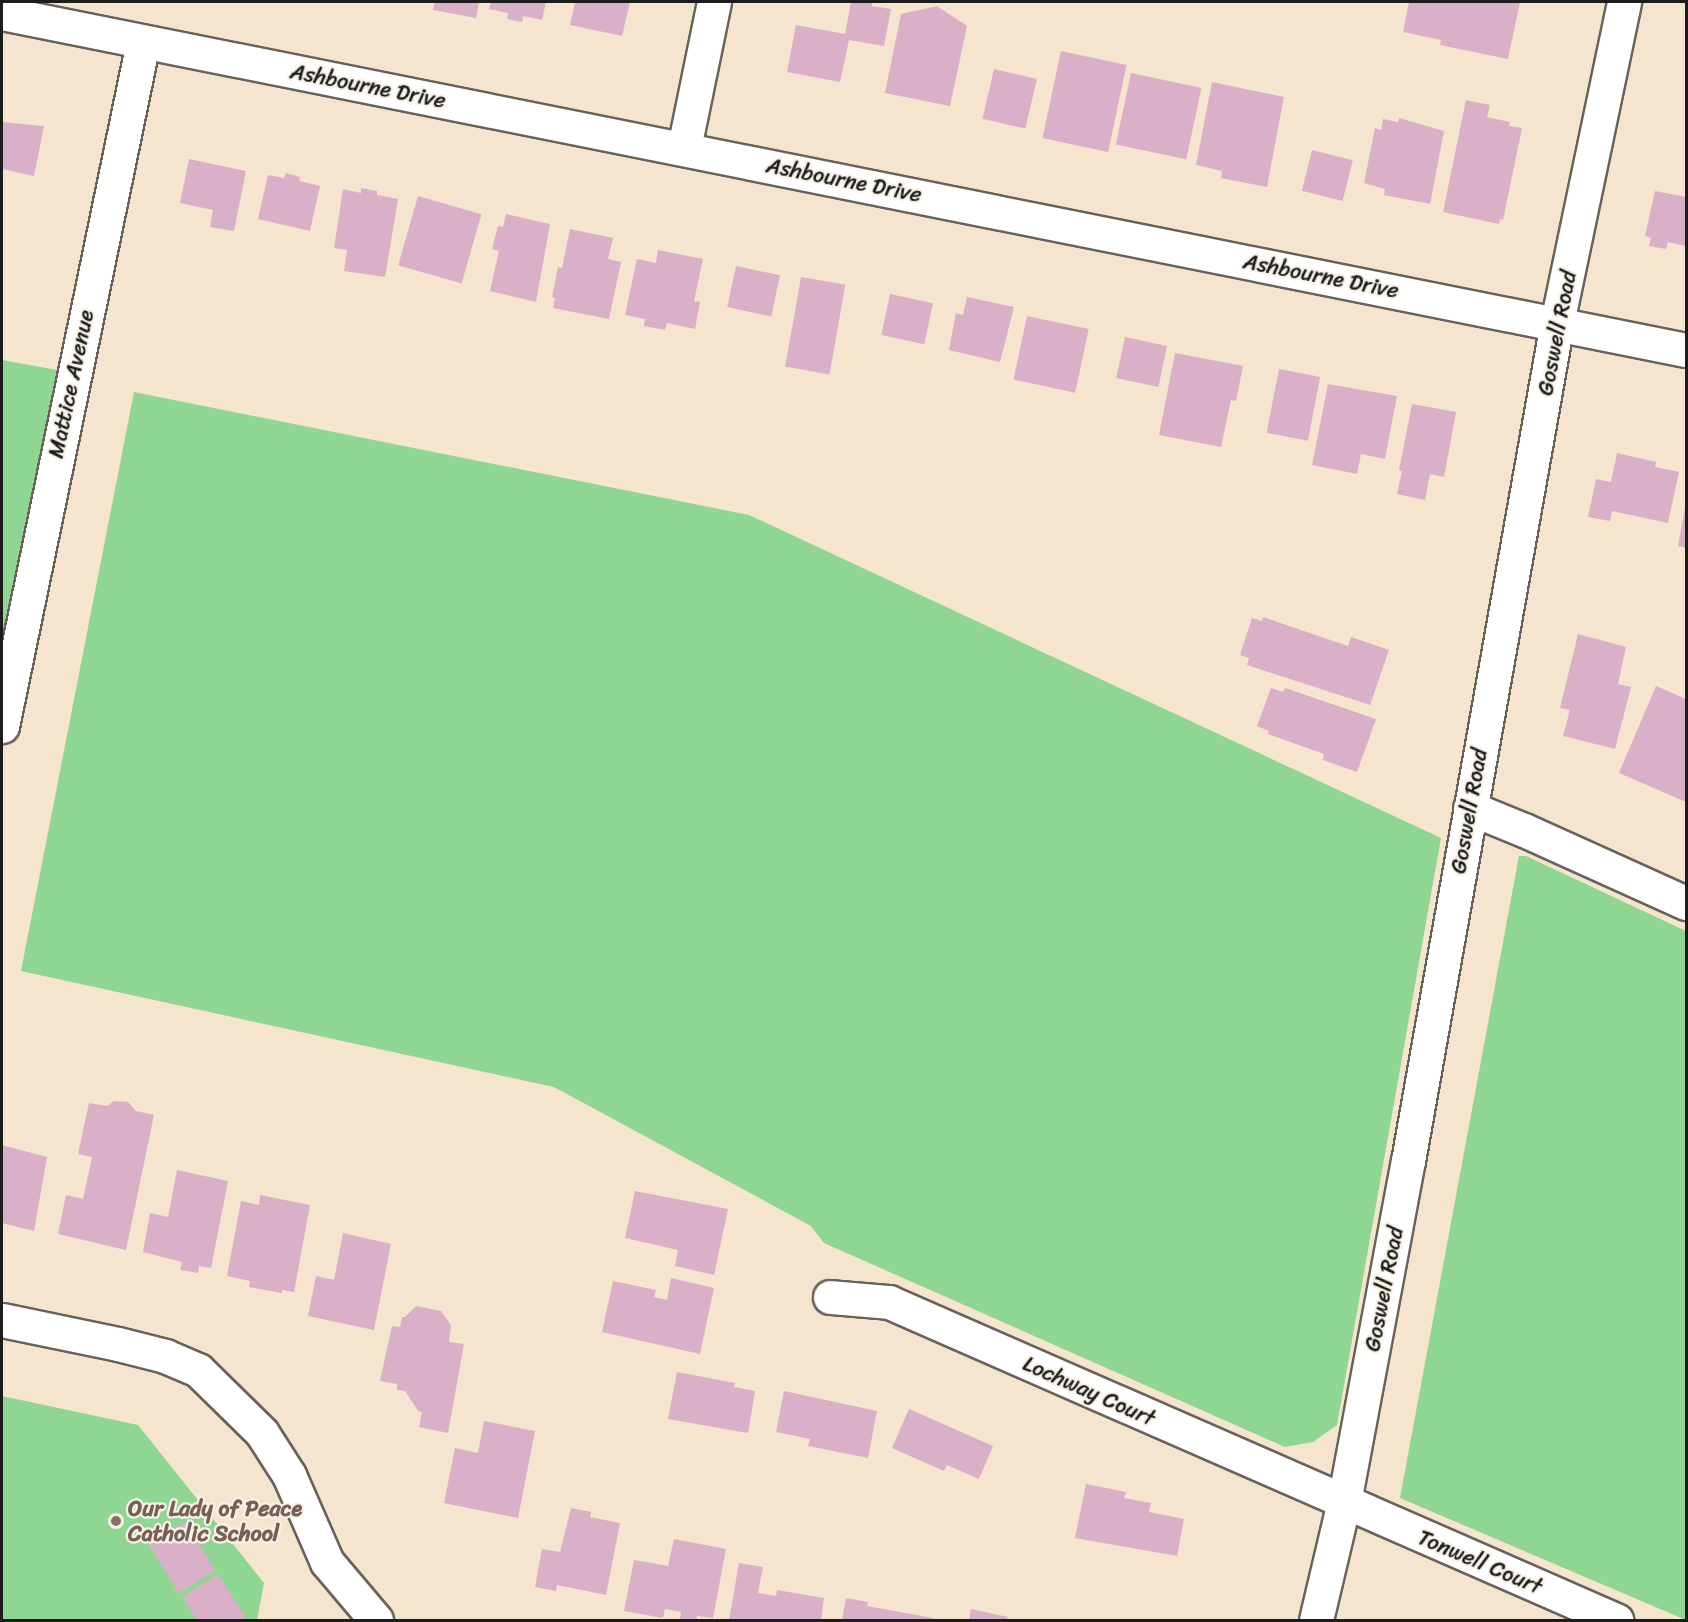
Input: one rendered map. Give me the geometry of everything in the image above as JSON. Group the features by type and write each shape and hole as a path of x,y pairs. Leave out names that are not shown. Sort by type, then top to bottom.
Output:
{"street":[{"path":"684,148 714,2"},
{"name":"Goswell Road","path":"1316,1620 1344,1502 1408,1161 1557,323 1624,2"},
{"name":"Ashbourne Drive","path":"2,13 1686,350"},
{"name":"Mattice Avenue","path":"2,726 143,42"},
{"path":"1470,808 1686,903"},
{"name":"Lochway Court","path":"831,1297 889,1302 1344,1502"},
{"path":"2,1320 128,1346 165,1356 198,1370 262,1433 289,1474 327,1562 376,1620"},
{"name":"Tonwell Court","path":"1344,1502 1616,1620"}],"green space":[{"path":"2,360 57,370 2,656"},
{"path":"134,392 749,515 1441,838 1337,1425 1313,1442 1285,1447 824,1243 811,1226 554,1087 21,971"},
{"path":"1519,856 1526,856 1686,931 1686,1620 1400,1498"},
{"name":"Our Lady of Peace Catholic School","path":"2,1396 138,1425 264,1583 257,1620 2,1620"}],"building":[{"path":"435,2 479,2 476,18 433,10"},
{"path":"491,2 546,2 542,20 523,16 522,22 507,19 508,13 489,9"},
{"path":"575,2 630,2 622,36 570,25"},
{"path":"851,2 872,3 872,6 891,9 884,46 849,40 840,82 787,72 796,25 845,34"},
{"path":"1409,2 1520,2 1508,59 1440,45 1441,40 1403,32"},
{"path":"937,6 967,26 950,106 885,93 901,14"},
{"path":"1061,51 1127,65 1108,152 1042,138"},
{"path":"994,69 1037,79 1025,129 983,119"},
{"path":"1131,73 1201,88 1186,159 1116,144"},
{"path":"1212,82 1284,97 1267,187 1221,178 1222,171 1196,165"},
{"path":"1466,100 1490,105 1487,117 1510,122 1509,126 1522,128 1503,220 1500,219 1499,224 1443,212"},
{"path":"1399,118 1444,131 1430,204 1384,195 1385,189 1364,183 1375,128 1381,130 1383,119 1398,122"},
{"path":"2,122 44,126 34,176 2,169"},
{"path":"1312,150 1353,160 1343,201 1302,191"},
{"path":"189,159 246,171 234,231 210,227 213,210 180,203"},
{"path":"286,173 300,177 299,181 320,186 310,231 258,219 268,175 284,178"},
{"path":"361,188 377,191 377,195 398,199 385,277 344,271 347,250 334,248 343,189 361,193"},
{"path":"1655,191 1686,197 1686,246 1668,242 1666,249 1649,246 1651,238 1645,236"},
{"path":"418,196 481,214 462,283 398,265"},
{"path":"506,214 550,224 536,302 490,291 499,251 492,249 498,226 503,227"},
{"path":"570,229 613,238 608,259 621,262 609,319 553,308 555,298 552,297 558,267 562,268"},
{"path":"658,250 703,259 694,301 700,302 695,329 667,323 665,330 644,326 645,319 625,315 637,259 656,263"},
{"path":"736,266 780,275 771,316 727,307"},
{"path":"801,277 845,285 830,374 785,367"},
{"path":"890,294 933,303 924,344 881,335"},
{"path":"967,297 1014,307 1000,362 949,350 956,313 963,315"},
{"path":"1027,316 1089,329 1075,393 1013,380"},
{"path":"1125,337 1167,346 1158,387 1116,378"},
{"path":"1175,353 1243,366 1236,401 1231,400 1221,447 1159,435"},
{"path":"1279,369 1320,377 1308,441 1267,433"},
{"path":"1328,384 1397,396 1385,459 1361,454 1357,474 1312,465"},
{"path":"1412,404 1456,412 1444,477 1430,474 1425,500 1397,494 1402,471 1399,470"},
{"path":"1617,453 1656,462 1655,467 1679,472 1668,523 1612,511 1610,521 1588,517 1596,479 1611,482"},
{"path":"1686,508 1686,548 1678,546"},
{"path":"1263,617 1348,646 1351,637 1389,650 1370,705 1247,665 1249,658 1240,655 1252,618 1262,621"},
{"path":"1578,634 1626,647 1618,684 1631,687 1615,749 1563,736 1570,710 1560,708"},
{"path":"1656,686 1686,699 1686,802 1619,773"},
{"path":"1271,688 1283,692 1285,688 1376,719 1357,772 1323,760 1324,754 1268,734 1269,731 1257,726"},
{"path":"114,1101 128,1102 136,1111 154,1115 126,1250 58,1234 66,1195 83,1199 92,1157 78,1154 89,1103 107,1106"},
{"path":"2,1145 47,1157 34,1231 2,1223"},
{"path":"177,1170 228,1181 211,1268 199,1266 198,1273 180,1270 182,1262 143,1252 150,1213 168,1217"},
{"path":"635,1191 728,1209 714,1275 675,1266 678,1250 625,1238"},
{"path":"260,1195 310,1205 294,1292 282,1290 282,1293 249,1287 250,1281 227,1276 241,1201 259,1205"},
{"path":"343,1233 391,1244 374,1330 308,1316 316,1276 334,1280"},
{"path":"671,1278 714,1288 700,1354 602,1332 613,1281 656,1290 654,1297 667,1300"},
{"path":"416,1306 441,1311 451,1325 449,1342 464,1344 448,1433 419,1427 422,1412 418,1411 405,1391 397,1390 397,1384 380,1381 392,1326 400,1327 402,1317 405,1317"},
{"path":"677,1372 735,1383 734,1387 755,1391 748,1433 668,1419"},
{"path":"784,1391 877,1411 868,1458 808,1446 810,1439 776,1432"},
{"path":"909,1409 993,1446 979,1479 947,1465 944,1471 892,1448"},
{"path":"484,1421 535,1431 518,1518 444,1503 455,1448 478,1453"},
{"path":"1086,1484 1126,1492 1124,1498 1151,1503 1149,1512 1184,1519 1177,1556 1075,1538"},
{"path":"571,1508 591,1512 590,1517 620,1523 606,1595 557,1585 556,1591 535,1587 542,1549 560,1552"},
{"path":"185,1522 215,1570 179,1593 149,1545"},
{"path":"674,1539 726,1549 713,1618 697,1616 696,1620 680,1619 681,1612 665,1609 663,1618 624,1611 634,1560 668,1566"},
{"path":"739,1563 763,1567 758,1593 776,1596 777,1590 824,1598 821,1620 729,1620"},
{"path":"218,1574 247,1620 197,1620 182,1597"},
{"path":"846,1598 868,1602 867,1606 933,1618 932,1620 842,1620"},
{"path":"971,1609 1008,1617 1007,1620 969,1620"}],"place":[{"name":"Our Lady of Peace Catholic School","path":"116,1521"}]}
